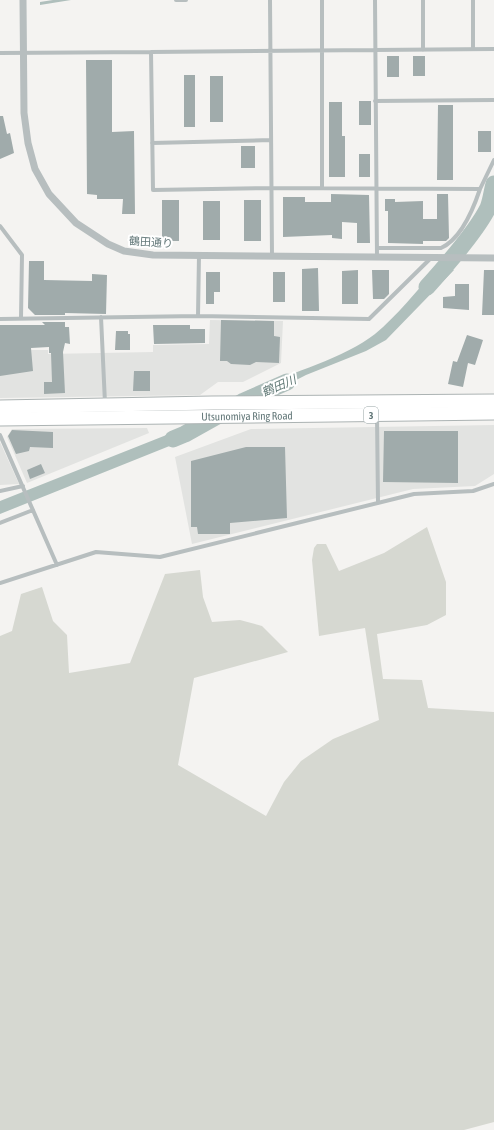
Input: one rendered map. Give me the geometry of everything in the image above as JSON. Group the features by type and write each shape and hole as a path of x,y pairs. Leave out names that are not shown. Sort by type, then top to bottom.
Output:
{"main road":[{"name":"Utsunomiya Ring Road","path":"0,407 268,402 494,401"},
{"name":"Utsunomiya Ring Road","path":"0,419 494,413"}],"street":[{"name":"鶴田通り","path":"23,0 24,113 28,144 35,169 49,194 76,223 108,244 124,251 153,254 272,255 377,252 433,257 494,258"},
{"path":"176,0 186,0"},
{"path":"270,0 272,255"},
{"path":"322,0 322,188"},
{"path":"375,0 374,50 377,252 441,248 450,244 474,206 480,189 494,160"},
{"path":"423,50 424,0"},
{"path":"473,0 473,49"},
{"path":"0,53 494,49"},
{"path":"151,52 153,190 271,188 480,189"},
{"path":"375,100 494,100"},
{"path":"152,143 271,140"},
{"path":"0,226 22,255 21,318"},
{"path":"198,316 199,255"},
{"path":"0,319 198,316 369,319 433,257"},
{"path":"102,317 105,404"},
{"path":"377,415 378,503"},
{"path":"0,435 57,565"},
{"path":"0,583 96,552 160,557 414,494 473,491 494,484"},
{"path":"0,491 23,486"},
{"path":"0,523 33,510"}],"shaded area":[{"path":"210,320 283,321 281,363 243,382 218,382 200,395 0,398 0,350 48,350 48,354 153,352 153,345 209,344"},
{"path":"494,425 494,474 475,486 413,489 192,544 175,457 251,429"},
{"path":"147,428 149,433 27,483 7,437 12,429"},
{"path":"0,442 19,484 0,485"},
{"path":"427,527 446,582 446,615 427,625 377,634 383,679 422,680 428,708 494,712 494,1122 464,1130 0,1130 0,636 12,631 21,594 42,587 53,621 67,635 69,673 130,663 165,574 200,570 203,597 212,622 240,620 262,626 288,652 194,678 178,765 266,816 284,782 301,761 333,739 379,720 365,628 319,636 312,560 314,548 317,544 326,544 339,571 384,553"}],"water":[{"path":"71,0 40,5 40,2"},
{"path":"494,180 494,209 474,243 461,243 471,229"},
{"path":"436,270 454,270 386,340 366,351 306,375 273,392 247,391 330,359 362,343 375,334 391,319"},
{"path":"179,430 200,430 177,443 0,514 0,501"}],"building":[{"path":"387,56 399,56 399,77 387,77"},
{"path":"413,56 425,56 425,76 413,76"},
{"path":"86,60 112,60 112,132 134,131 135,214 122,214 123,199 97,199 97,195 87,194"},
{"path":"184,75 195,75 195,127 184,127"},
{"path":"210,76 223,76 223,122 210,122"},
{"path":"359,101 371,101 371,125 359,125"},
{"path":"329,102 342,102 342,136 345,136 345,177 329,177"},
{"path":"438,105 453,105 453,180 437,180"},
{"path":"0,116 3,116 7,134 10,133 14,153 0,159"},
{"path":"478,131 491,131 491,152 478,152"},
{"path":"241,146 255,146 255,168 241,168"},
{"path":"359,154 370,154 370,177 359,177"},
{"path":"331,194 369,195 370,243 357,243 357,223 342,222 342,239 332,238 332,235 283,237 283,197 305,197 305,202 331,202"},
{"path":"437,194 448,194 449,238 446,241 423,241 423,244 388,243 388,211 385,211 385,199 395,199 395,202 423,201 423,219 437,219"},
{"path":"162,200 179,200 179,241 162,241"},
{"path":"244,200 261,200 261,241 244,241"},
{"path":"203,201 220,201 220,240 203,240"},
{"path":"29,261 44,261 44,280 92,281 92,274 107,275 106,314 65,313 65,315 35,315 28,308"},
{"path":"318,268 319,311 302,311 302,269"},
{"path":"358,270 358,304 342,304 342,271"},
{"path":"372,270 389,270 389,294 384,299 373,299"},
{"path":"484,270 494,270 494,315 482,315"},
{"path":"206,272 220,272 220,292 214,292 214,304 206,304"},
{"path":"273,272 285,272 285,302 273,302"},
{"path":"455,284 469,284 469,310 443,308 443,297 455,296"},
{"path":"221,320 274,321 274,336 280,337 279,363 256,362 250,365 231,364 227,361 220,361"},
{"path":"42,322 65,322 65,327 69,327 70,344 65,343 63,352 65,393 44,394 44,382 52,382 51,353 49,353 49,347 31,348 33,371 0,376 0,325 45,325"},
{"path":"153,325 190,325 190,329 205,329 205,343 154,344"},
{"path":"116,331 128,331 128,334 130,334 130,350 115,350"},
{"path":"467,335 483,340 475,365 468,363 463,387 448,384 453,361 457,362"},
{"path":"134,371 150,371 150,391 133,391"},
{"path":"12,430 53,432 53,448 30,447 29,451 16,454 8,436"},
{"path":"384,431 458,431 458,483 383,482"},
{"path":"246,447 285,447 287,518 230,523 230,534 198,534 197,527 191,527 191,461"},
{"path":"41,464 45,473 30,479 27,470"}],"waterway":[{"name":"鶴田川","path":"427,287 476,228 488,208 494,184"},
{"name":"鶴田川","path":"173,439 185,434 244,401 287,382"}]}
